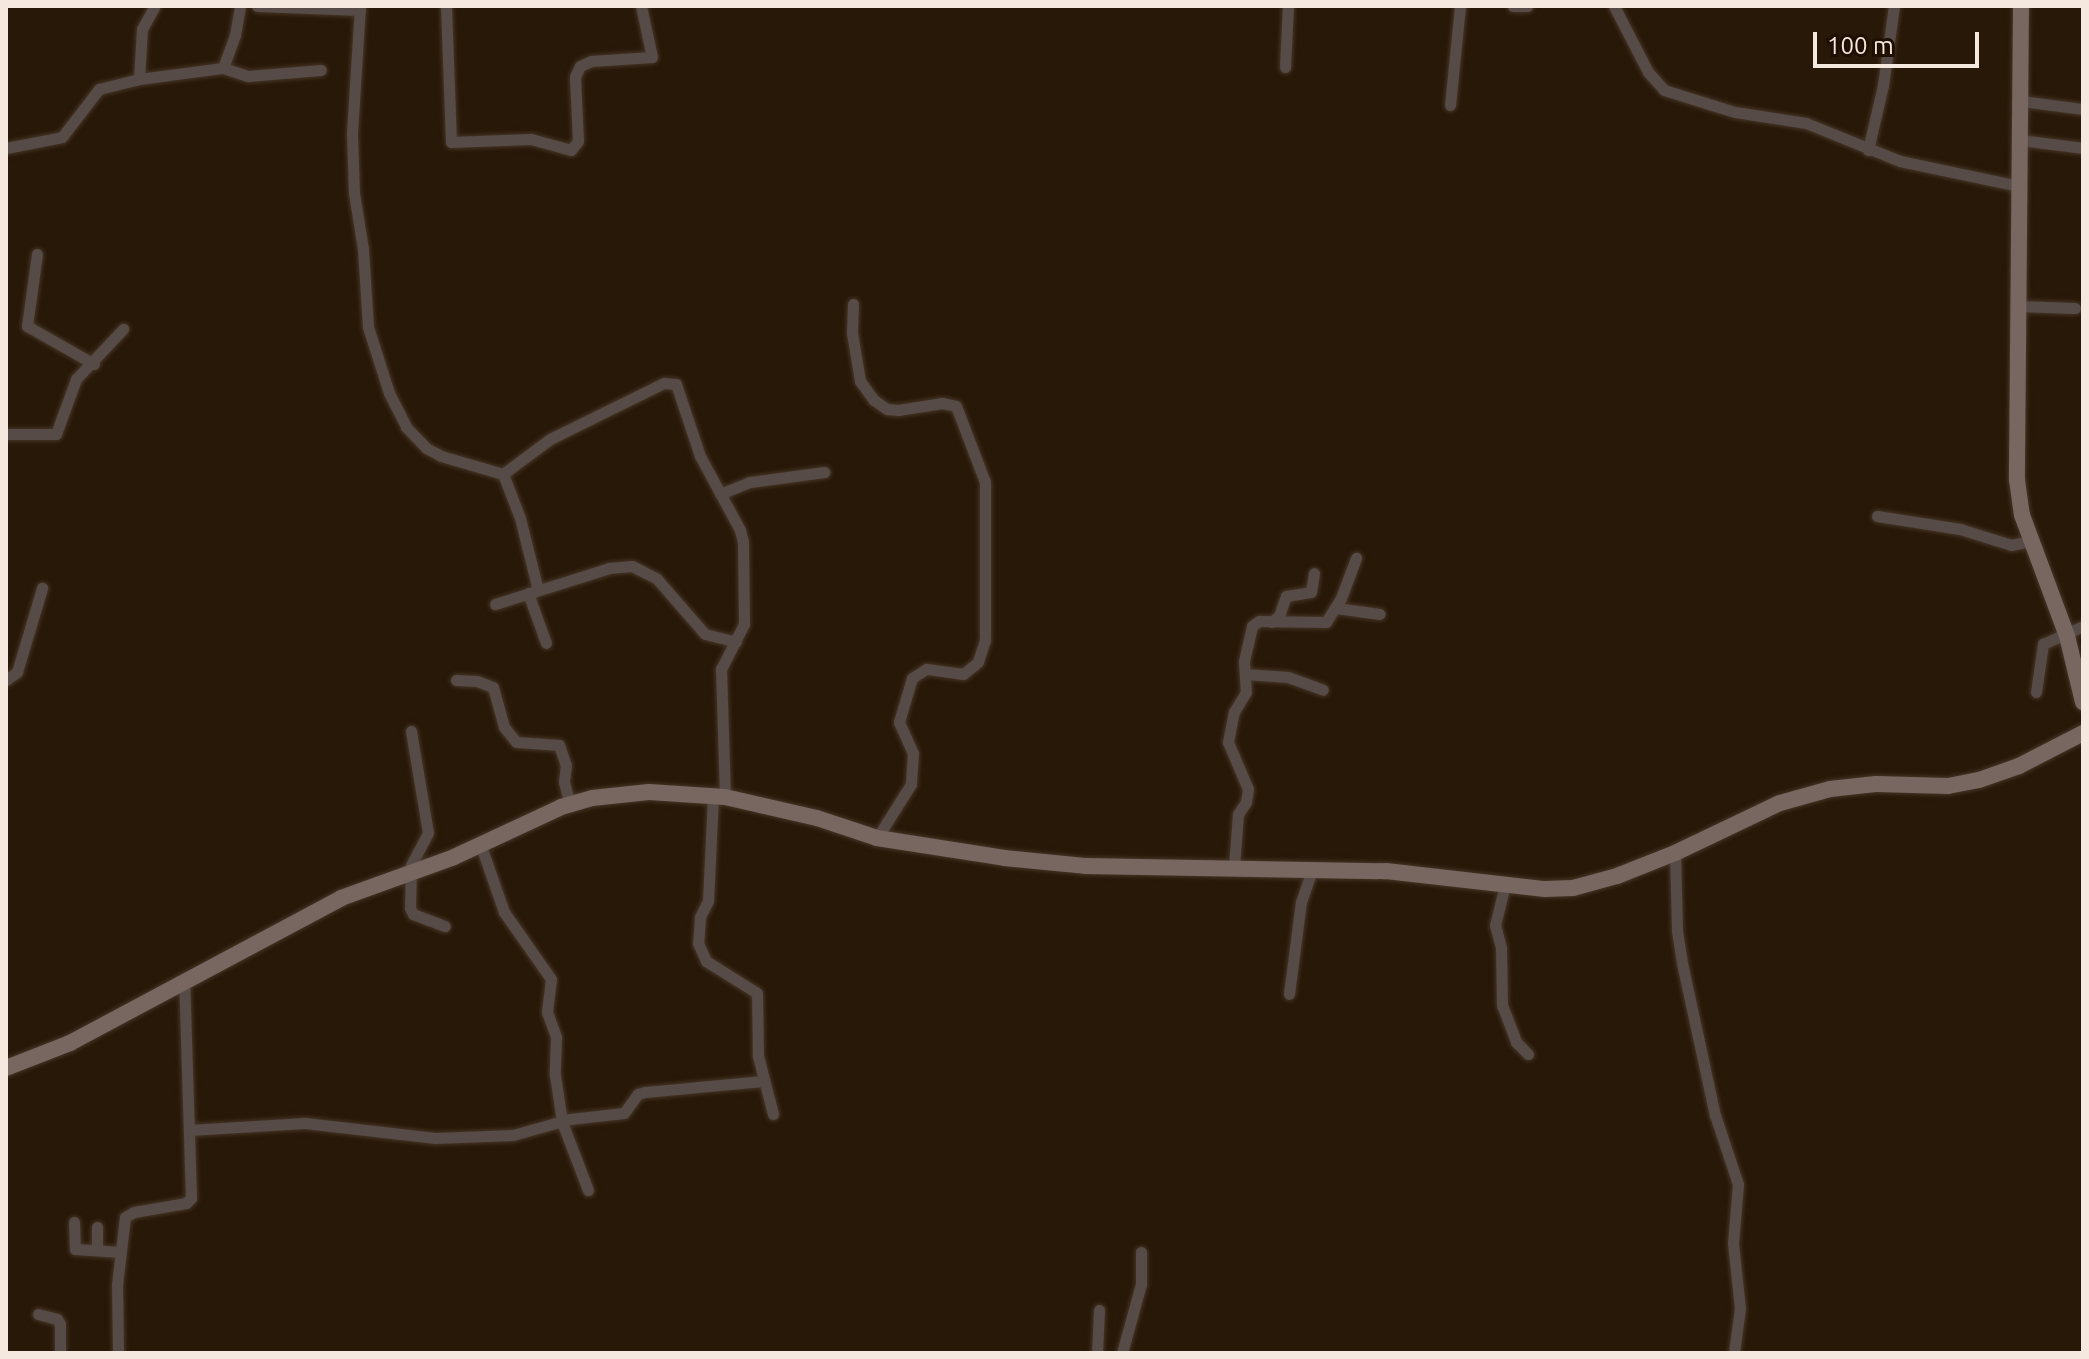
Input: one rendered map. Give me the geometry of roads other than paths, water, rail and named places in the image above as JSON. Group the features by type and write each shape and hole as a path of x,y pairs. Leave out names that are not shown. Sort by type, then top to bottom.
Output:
{"street":[{"path":"139,79 142,29 155,6"},
{"path":"223,68 235,35 240,6"},
{"path":"257,6 360,8 352,158 371,346 389,393 417,439 441,456 503,474"},
{"path":"446,6 451,142 531,139 571,150 578,141 575,77 580,66 591,61 648,60 652,57 641,6"},
{"path":"1285,67 1288,6"},
{"path":"1450,105 1460,6"},
{"path":"1513,6 1527,6"},
{"path":"1614,6 1659,87 1735,112 1806,123 1868,150 1924,167 2019,186"},
{"path":"1868,150 1883,85 1894,6"},
{"path":"2021,6 2017,480 2022,515 2067,636 2083,702"},
{"path":"6,148 62,137 99,89 139,79 223,68 248,76 321,70"},
{"path":"2021,101 2083,109"},
{"path":"2020,140 2083,148"},
{"path":"37,254 27,326 94,364"},
{"path":"853,304 855,358 860,381 867,391 887,409 942,403 956,406 985,482 985,640 978,662 963,674 926,669 912,678 899,722 913,753 911,784 877,838"},
{"path":"2018,306 2075,308"},
{"path":"6,434 56,434 76,379 94,364 123,329"},
{"path":"503,474 550,439 670,382 676,384 683,395 700,456 743,542 747,601 744,624 721,669 719,796 708,901 700,917 698,943 706,961 757,993 758,1056 773,1114"},
{"path":"720,494 750,482 824,472"},
{"path":"503,474 520,518 546,643"},
{"path":"1877,516 1960,529 2011,545 2031,541"},
{"path":"1234,867 1237,824 1248,789 1228,742 1234,712 1246,692 1245,650 1252,626 1259,621 1326,622 1336,608 1356,558"},
{"path":"495,604 620,565 641,568 657,579 705,634 736,642"},
{"path":"1271,622 1279,616 1286,596 1311,592 1314,573"},
{"path":"6,680 17,672 42,588"},
{"path":"1336,608 1380,614"},
{"path":"2036,692 2040,648 2048,641 2067,636 2083,626"},
{"path":"1245,674 1288,677 1323,690"},
{"path":"456,680 477,681 493,687 504,727 516,742 559,745 566,765 564,782 570,805"},
{"path":"411,731 428,833 411,865 411,912 445,926"},
{"path":"6,1068 70,1043 184,979 341,898 411,874 592,798 649,792 719,796 817,818 877,838 976,854 1085,866 1386,871 1505,885 1573,888 1617,876 1675,853 1780,803 1830,789 1876,784 1948,786 1979,780 2019,766 2083,733"},
{"path":"481,846 504,912 551,979 547,1012 556,1037 554,1063 562,1122 588,1190"},
{"path":"1675,853 1677,931 1682,963 1715,1115 1738,1184 1733,1243 1740,1308 1734,1353"},
{"path":"1289,994 1301,902 1312,870"},
{"path":"1505,885 1495,925 1501,948 1502,1005 1516,1042 1528,1054"},
{"path":"118,1353 117,1285 129,1214 189,1201 184,979"},
{"path":"189,1130 305,1123 351,1125 435,1138 513,1135 562,1122 624,1113 638,1094 645,1092 763,1081"},
{"path":"74,1222 73,1247 121,1252"},
{"path":"97,1227 97,1250"},
{"path":"1122,1353 1141,1284 1141,1252"},
{"path":"1097,1353 1099,1310"},
{"path":"38,1314 57,1319 60,1324 58,1353 50,1352"}]}
